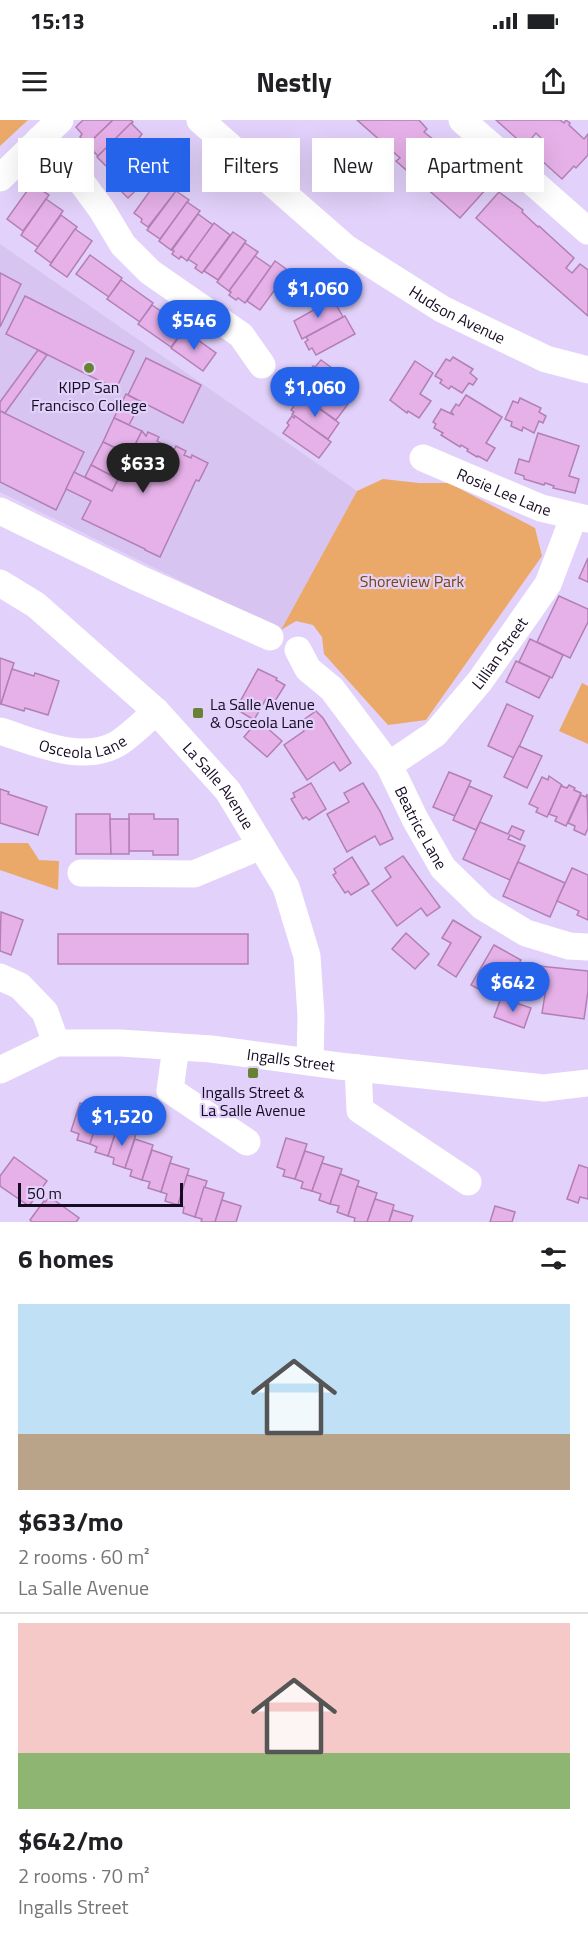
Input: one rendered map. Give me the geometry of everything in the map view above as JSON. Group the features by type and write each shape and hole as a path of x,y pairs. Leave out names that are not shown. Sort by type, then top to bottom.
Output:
{"street":[{"path":"41,138 60,120"},
{"name":"Hudson Avenue","path":"200,120 346,248 442,309 546,359 588,370"},
{"path":"462,120 588,231"},
{"path":"0,178 18,160"},
{"path":"89,192 123,245 150,272 241,336 262,365"},
{"name":"Rosie Lee Lane","path":"423,458 541,508 581,517"},
{"path":"0,511 138,578 270,637"},
{"name":"Lillian Street","path":"389,765 435,734 480,681 549,584 581,517"},
{"name":"La Salle Avenue","path":"0,583 36,605 156,711 228,791 286,887 307,956 311,1016 310,1062"},
{"name":"Beatrice Lane","path":"298,650 308,669 332,689 389,765 415,819 443,868 483,907 526,933 569,946 588,947"},
{"name":"Osceola Lane","path":"0,731 69,752 97,752 116,744 156,711"},
{"path":"81,873 194,874 261,846"},
{"path":"0,977 20,986 45,1012 56,1043"},
{"name":"Ingalls Street","path":"0,1071 56,1043 121,1043 211,1049 544,1088 588,1083"},
{"path":"176,1047 170,1090 247,1142"},
{"path":"358,1068 360,1110 468,1182"}],"shaded area":[{"name":"KIPP San Francisco College","path":"0,244 357,491 281,630 0,492"}],"green space":[{"path":"0,120 28,120 0,146"},
{"name":"Shoreview Park","path":"383,479 419,483 449,483 535,528 542,556 426,720 388,725 324,654 322,637 313,625 296,621 281,630 357,491"},
{"path":"582,683 588,686 588,744 559,731"},
{"path":"0,843 28,843 39,860 59,861 58,890 0,870"}],"building":[{"path":"83,120 113,120 94,138 81,138 82,134 76,127"},
{"path":"113,120 133,122 117,138 106,138 106,148 98,156 94,152 94,138"},
{"path":"357,120 419,120 427,129 424,132 432,138 406,138 406,170 396,161 400,158 394,153 394,138 377,138"},
{"path":"496,120 560,120 564,123 566,120 584,139 588,134 588,155 562,179 544,163 544,138 536,133 532,138 516,138"},
{"path":"131,123 142,134 139,138 116,138"},
{"path":"106,148 106,166 97,157"},
{"path":"26,192 44,192 49,195 23,231 7,219"},
{"path":"122,192 134,192 128,198"},
{"path":"149,192 175,192 148,227 134,213"},
{"path":"175,192 189,200 160,239 147,230"},
{"path":"431,192 483,192 460,218"},
{"path":"499,192 523,210 522,212 574,258 566,268 572,273 580,264 588,270 588,316 476,218"},
{"path":"46,199 63,211 38,247 21,235"},
{"path":"187,202 200,211 171,250 159,241"},
{"path":"198,214 213,225 187,261 181,256 179,259 172,254 174,251 172,250"},
{"path":"61,215 77,227 51,263 35,251"},
{"path":"214,223 230,235 202,273 195,268 197,265 188,259"},
{"path":"75,229 92,241 67,277 50,265"},
{"path":"233,232 246,241 218,280 204,271"},
{"path":"245,243 258,252 229,291 217,282"},
{"path":"90,255 122,278 109,297 76,274"},
{"path":"255,256 271,267 245,303 229,295 231,292 229,291"},
{"path":"275,261 289,271 287,274 289,275 284,282 282,280 260,310 247,301"},
{"path":"0,273 21,284 0,327"},
{"path":"121,280 153,303 140,322 107,299"},
{"path":"25,296 134,351 116,389 6,334"},
{"path":"333,299 343,317 302,339 294,321"},
{"path":"152,305 185,328 171,347 138,324"},
{"path":"345,316 355,334 316,355 312,348 309,350 305,342 308,340 306,337"},
{"path":"184,330 216,353 203,371 171,348"},
{"path":"38,350 47,355 5,413 0,411 0,402"},
{"path":"453,357 473,369 470,373 477,379 473,385 469,383 462,393 451,386 449,389 440,383 442,380 435,376 446,359 450,361"},
{"path":"146,358 201,385 183,423 128,395"},
{"path":"321,360 357,386 345,402 309,376 308,373 313,366 315,367"},
{"path":"415,361 433,373 420,394 431,401 419,418 408,411 407,413 390,400"},
{"path":"309,379 348,404 336,420 301,395"},
{"path":"126,394 141,402 129,425 114,418"},
{"path":"466,395 502,417 486,443 495,448 487,461 467,451 468,449 461,445 460,447 434,428 436,424 433,422 441,409 454,415 451,412 456,404 459,406"},
{"path":"304,398 339,423 328,439 292,414 294,412 291,410 296,403 298,405"},
{"path":"520,398 541,408 539,412 546,416 543,423 539,421 534,433 523,427 522,431 511,426 512,422 505,419 513,401 518,403"},
{"path":"0,411 84,452 56,510 0,482"},
{"path":"292,416 331,442 319,458 283,433"},
{"path":"114,418 142,431 130,455 103,442"},
{"path":"142,431 146,436 148,432 159,437 157,441 174,450 176,446 186,451 184,455 191,458 192,455 208,463 199,481 196,480 160,557 82,519 91,501 66,489 74,472 112,491"},
{"path":"538,433 579,446 569,476 579,479 575,493 524,479 524,476 515,473 519,459 529,462"},
{"path":"103,442 130,455 118,479 91,465"},
{"path":"91,465 118,479 112,491 85,477"},
{"path":"588,558 588,582 579,578"},
{"path":"559,596 588,609 588,622 570,658 537,642"},
{"path":"530,639 563,655 552,678 519,662"},
{"path":"0,658 14,663 1,704 0,703"},
{"path":"516,661 550,677 539,698 506,682"},
{"path":"12,669 34,676 35,673 59,681 48,715 1,704"},
{"path":"258,669 277,678 276,680 285,685 275,701 282,705 279,710 272,707 274,703 266,699 254,720 236,709"},
{"path":"507,704 533,716 514,758 488,746"},
{"path":"316,711 323,718 351,763 340,771 334,762 307,780 284,745 304,731 299,723"},
{"path":"258,720 282,741 267,757 244,737"},
{"path":"519,746 542,756 527,788 504,777"},
{"path":"449,772 471,781 455,816 433,807"},
{"path":"549,776 562,785 547,817 536,812 538,808 529,804 542,777 548,780"},
{"path":"311,783 326,809 309,820 306,817 303,819 291,799 295,797 293,793"},
{"path":"363,783 393,839 380,845 375,836 347,852 327,814 349,802 344,793"},
{"path":"569,785 581,793 566,826 555,821 557,817 549,814 561,786 567,788"},
{"path":"469,786 492,796 476,830 453,820"},
{"path":"0,789 9,792 8,794 47,807 38,835 0,823"},
{"path":"587,794 588,828 585,835 574,830 575,826 568,823 581,795 586,797"},
{"path":"76,814 110,814 111,854 76,854"},
{"path":"129,814 154,814 154,819 178,819 178,855 153,855 153,851 129,851"},
{"path":"110,819 129,819 129,854 111,854"},
{"path":"480,822 508,834 512,826 524,831 520,840 510,835 508,839 525,846 510,880 463,859"},
{"path":"403,856 440,907 427,916 421,908 397,926 372,891 391,877 385,868"},
{"path":"352,857 369,884 351,895 348,891 345,893 333,875 336,873 334,869"},
{"path":"518,862 565,883 550,917 503,896"},
{"path":"572,868 588,875 588,920 577,915 579,911 557,901"},
{"path":"1,912 23,920 11,955 0,951"},
{"path":"453,920 481,937 456,977 438,965 451,943 442,938"},
{"path":"406,933 429,954 415,969 392,949"},
{"path":"58,934 248,934 248,964 58,964"},
{"path":"494,945 521,960 514,972 505,968 490,995 471,985"},
{"path":"539,966 588,971 584,1019 542,1013 547,982 537,980"},
{"path":"501,998 531,1008 524,1028 494,1017"},
{"path":"80,1103 101,1109 90,1144 77,1140 79,1134 71,1131"},
{"path":"99,1115 119,1121 108,1156 95,1152 97,1147 90,1144"},
{"path":"117,1128 136,1134 125,1168 113,1164 114,1158 108,1156"},
{"path":"286,1138 307,1144 295,1179 283,1176 285,1170 277,1167"},
{"path":"135,1139 153,1145 142,1180 130,1176 132,1170 125,1168"},
{"path":"152,1150 172,1157 161,1192 148,1188 150,1182 142,1180"},
{"path":"305,1151 324,1157 312,1191 301,1188 303,1182 295,1179"},
{"path":"14,1157 47,1181 29,1206 0,1186 0,1176"},
{"path":"170,1163 189,1169 178,1205 165,1201 167,1194 161,1192"},
{"path":"322,1163 342,1169 330,1204 319,1200 321,1194 312,1191"},
{"path":"579,1165 588,1168 588,1199 580,1197 578,1203 567,1199"},
{"path":"340,1174 359,1181 348,1216 337,1212 339,1206 330,1204"},
{"path":"187,1175 207,1181 195,1217 183,1213 184,1207 178,1205"},
{"path":"357,1186 377,1193 367,1222 354,1222 355,1218 348,1216"},
{"path":"204,1187 224,1193 215,1222 201,1222 202,1219 195,1217"},
{"path":"50,1197 79,1218 76,1222 32,1222 30,1220 44,1201"},
{"path":"375,1199 394,1205 389,1222 367,1222"},
{"path":"222,1200 241,1206 236,1222 215,1222"},
{"path":"495,1206 515,1212 512,1222 490,1222"},
{"path":"393,1210 413,1216 411,1222 389,1222"}],"place":[{"name":"KIPP San Francisco College","path":"89,368"},
{"name":"La Salle Avenue & Osceola Lane","path":"198,713"},
{"name":"Ingalls Street & La Salle Avenue","path":"253,1073"}]}
